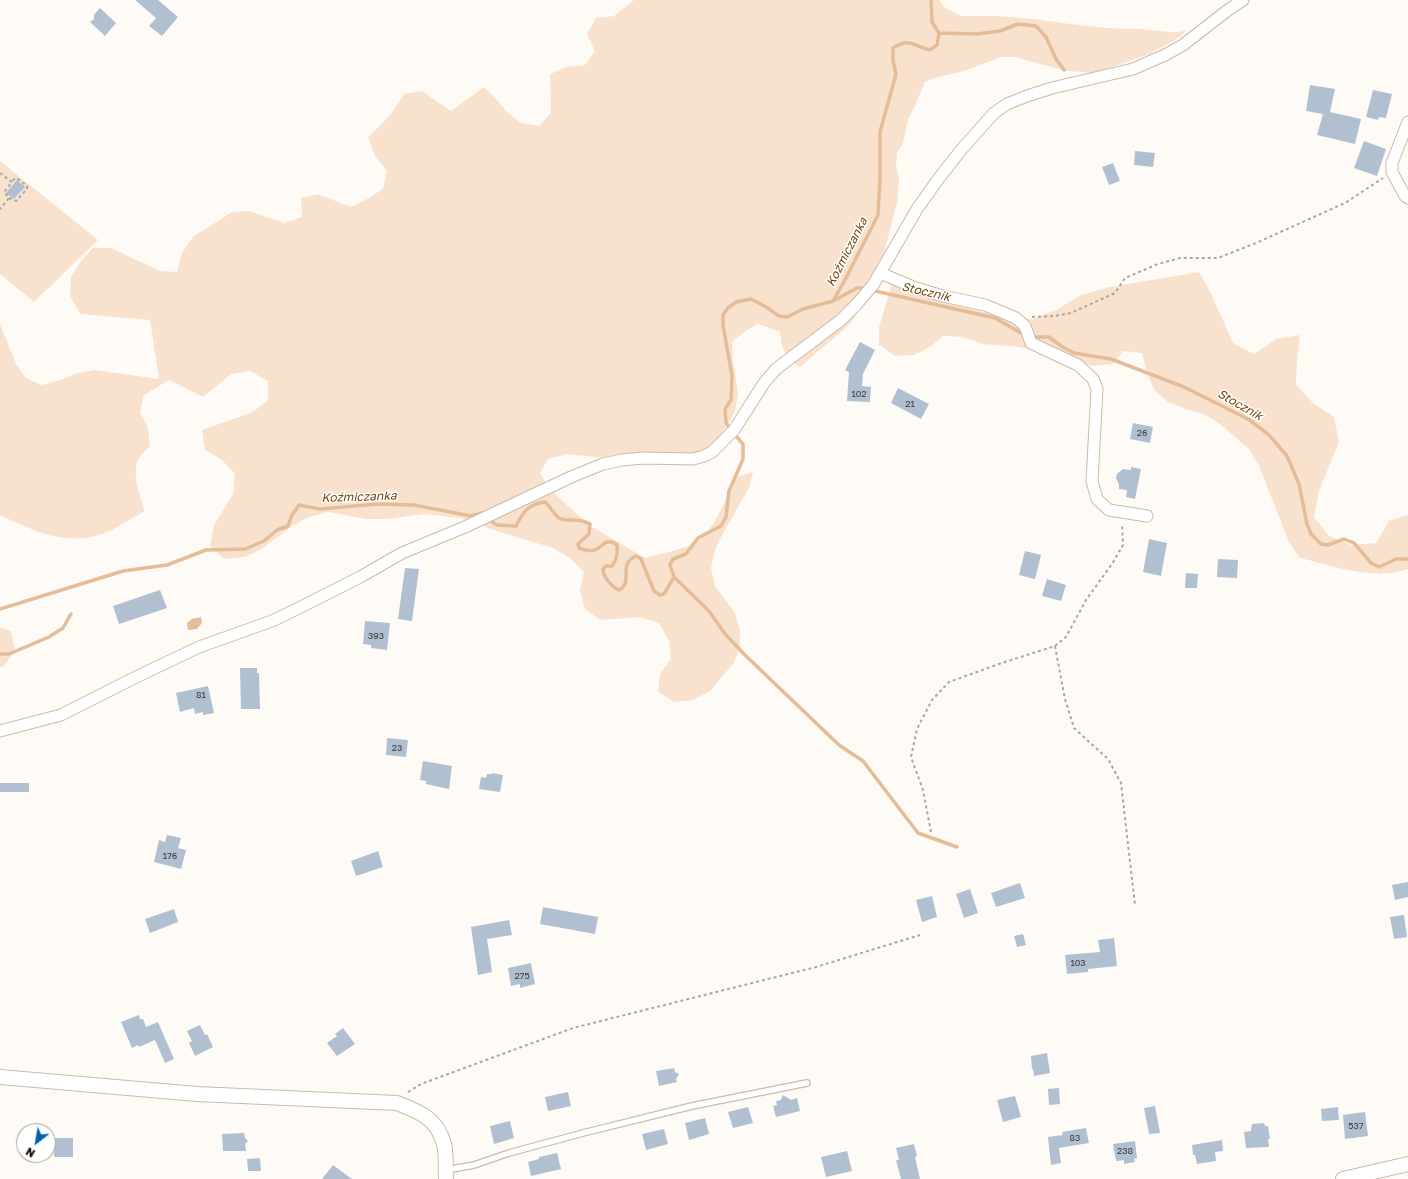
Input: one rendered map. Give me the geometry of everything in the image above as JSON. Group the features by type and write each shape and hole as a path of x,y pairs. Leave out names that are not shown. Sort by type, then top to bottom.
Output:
{"street":[{"path":"0,731 61,715 132,678 200,648 272,621 362,576 402,553 471,524 571,477 603,464 622,460 644,458 680,459 704,456 712,452 734,430 764,383 776,369 841,320 856,305 880,273 917,209 961,150 994,113 1007,104 1052,88 1133,69 1183,45 1243,0"},
{"path":"1408,122 1392,163 1392,172 1405,196 1408,198"},
{"path":"880,273 916,288 943,296 986,305 1016,318 1025,326 1031,343 1078,365 1093,379 1097,389 1092,482 1097,499 1109,510 1147,516"},
{"path":"0,1077 203,1094 397,1103 417,1111 435,1123 445,1145 445,1174"},
{"path":"1343,1179 1408,1164"}],"lane":[{"path":"445,1174 509,1153 583,1133 692,1106 807,1083"}],"path":[{"path":"1016,318 1055,316 1071,313 1116,293 1125,278 1158,264 1180,258 1218,258 1256,243 1345,203 1392,172"},
{"path":"0,173 12,182"},
{"path":"15,178 27,186 27,189 16,201 9,198 4,192 15,178"},
{"path":"0,209 9,198"},
{"path":"931,832 923,790 911,757 916,729 932,700 949,682 1055,646 1066,637 1086,600 1112,564 1123,545 1122,524 1117,512"},
{"path":"1055,646 1066,699 1074,728 1108,759 1121,783 1135,905"},
{"path":"421,1084 573,1028 816,967 920,935"}],"shaded area":[{"path":"634,0 939,0 945,8 962,16 997,16 1106,28 1142,29 1169,32 1187,30 1174,40 1150,54 1094,73 1067,71 1014,57 1001,57 964,71 938,77 925,82 908,119 903,143 897,153 896,166 899,178 897,203 881,265 863,305 849,325 800,367 788,359 782,346 780,332 758,324 747,330 732,342 738,394 735,412 716,443 701,454 643,462 567,454 548,459 540,473 549,488 587,524 645,558 680,549 698,541 715,520 736,477 753,472 749,488 715,550 711,568 715,586 735,613 740,631 740,648 733,664 710,691 693,700 674,702 658,692 660,674 671,659 669,641 659,623 640,617 600,620 585,609 580,590 584,572 570,558 553,548 461,518 424,514 386,519 366,519 328,512 309,517 292,526 262,549 245,557 224,559 210,546 214,525 233,494 235,474 222,460 205,450 202,430 253,412 268,400 268,381 250,371 231,374 203,397 169,380 144,395 140,412 148,428 150,446 139,458 136,477 145,511 112,530 97,536 83,538 69,538 41,533 0,515 0,324 16,364 26,378 42,385 77,373 95,370 159,379 150,320 80,314 70,296 71,277 80,262 93,248 111,248 160,271 177,272 182,253 193,237 232,212 249,211 284,223 302,217 301,198 318,194 351,207 383,189 387,171 375,156 368,137 388,117 404,94 422,91 451,111 484,87 507,112 521,123 539,126 551,113 550,74 567,67 585,65 595,51 587,34 596,18 614,16"},
{"path":"0,161 98,240 34,302 0,274"},
{"path":"1199,272 1211,293 1233,343 1254,354 1276,339 1300,335 1296,385 1313,403 1334,417 1339,442 1319,491 1314,517 1329,536 1351,545 1376,543 1389,521 1408,515 1408,569 1395,572 1368,573 1300,558 1289,542 1259,466 1249,449 1220,424 1204,414 1168,402 1154,390 1142,353 1123,351 1113,364 1094,366 1020,347 982,344 963,337 943,336 930,347 914,355 895,356 879,345 879,327 892,284 1014,320 1033,319 1058,309 1079,296 1105,288"},
{"path":"201,617 202,623 197,629 188,630 187,623 192,619"},
{"path":"0,627 11,631 15,651 3,667 0,667"}],"building":[{"path":"135,0 158,0 178,17 162,36 149,26 156,18"},
{"path":"100,8 116,23 105,36 90,22 94,19 94,15"},
{"path":"1310,85 1335,89 1330,112 1361,119 1355,144 1317,135 1323,114 1306,111"},
{"path":"1373,90 1392,94 1386,118 1379,117 1378,120 1366,117"},
{"path":"1364,141 1386,149 1377,176 1354,168"},
{"path":"1135,151 1155,153 1153,167 1134,165"},
{"path":"1113,163 1120,181 1109,185 1102,167"},
{"path":"17,180 25,187 14,199 6,193"},
{"path":"860,342 875,350 863,374 862,386 871,387 870,402 847,401 849,372 845,370"},
{"path":"898,388 929,404 921,419 891,403"},
{"path":"1133,423 1153,427 1150,443 1130,439"},
{"path":"1131,467 1141,469 1135,499 1126,497 1127,490 1119,489 1116,478 1117,474 1123,469 1131,470"},
{"path":"1149,539 1167,543 1161,576 1143,572"},
{"path":"1025,551 1041,555 1035,579 1019,575"},
{"path":"1218,559 1238,560 1237,578 1217,577"},
{"path":"405,568 419,569 412,621 398,619"},
{"path":"1186,573 1198,574 1197,588 1185,588"},
{"path":"1047,579 1066,585 1061,601 1042,596"},
{"path":"160,590 167,608 119,624 113,606"},
{"path":"365,621 390,623 387,650 371,648 371,645 363,644"},
{"path":"240,668 257,668 257,673 259,673 260,709 241,709"},
{"path":"208,686 214,713 203,715 203,712 195,714 194,708 180,712 176,693"},
{"path":"387,738 408,740 406,757 386,755"},
{"path":"423,761 452,766 449,789 426,784 426,781 420,780"},
{"path":"492,773 503,775 500,792 479,789 481,777 486,778 487,774"},
{"path":"0,783 29,783 29,792 0,792"},
{"path":"167,835 181,838 178,848 186,850 181,869 154,862 159,840 165,842"},
{"path":"378,851 383,867 356,876 351,861"},
{"path":"1408,882 1408,897 1395,900 1392,885"},
{"path":"1020,883 1025,898 996,907 991,893"},
{"path":"970,889 978,913 964,918 956,894"},
{"path":"932,896 937,917 922,922 916,900"},
{"path":"543,907 598,917 595,934 540,924"},
{"path":"174,909 178,922 150,933 145,919"},
{"path":"1404,915 1407,937 1394,939 1390,917"},
{"path":"509,920 512,935 487,939 492,972 478,975 471,927"},
{"path":"1023,934 1026,945 1017,947 1014,936"},
{"path":"1114,938 1117,966 1088,969 1088,972 1067,974 1065,955 1100,952 1098,940"},
{"path":"531,963 535,984 520,988 520,984 511,986 508,968"},
{"path":"139,1015 140,1019 143,1019 146,1027 158,1022 174,1059 165,1063 155,1040 139,1047 138,1045 132,1048 121,1022"},
{"path":"200,1025 205,1035 207,1034 213,1047 195,1056 189,1043 192,1041 187,1031"},
{"path":"343,1028 355,1044 337,1056 327,1043 337,1036 335,1034"},
{"path":"1047,1053 1050,1073 1034,1076 1031,1056"},
{"path":"674,1068 675,1072 679,1074 676,1079 677,1082 659,1086 656,1071"},
{"path":"1059,1088 1060,1104 1049,1105 1048,1089"},
{"path":"568,1092 571,1106 548,1111 545,1097"},
{"path":"783,1095 791,1100 797,1098 800,1111 776,1117 773,1106 777,1105 776,1101 781,1100"},
{"path":"1015,1096 1021,1117 1003,1122 997,1100"},
{"path":"1155,1106 1160,1133 1149,1134 1144,1108"},
{"path":"748,1107 753,1123 733,1128 728,1112"},
{"path":"1338,1107 1339,1120 1322,1121 1321,1109"},
{"path":"1365,1112 1368,1136 1345,1139 1343,1115"},
{"path":"705,1118 709,1134 689,1140 685,1123"},
{"path":"510,1121 514,1138 494,1144 490,1126"},
{"path":"1264,1123 1265,1126 1268,1126 1270,1139 1268,1139 1269,1147 1246,1148 1244,1132 1251,1131 1252,1124"},
{"path":"1086,1128 1089,1143 1059,1148 1061,1163 1051,1165 1048,1137 1063,1135 1062,1132"},
{"path":"664,1129 668,1144 646,1150 642,1134"},
{"path":"244,1133 245,1138 248,1141 245,1144 246,1151 223,1151 222,1134"},
{"path":"56,1138 73,1138 73,1157 56,1157"},
{"path":"1222,1140 1223,1151 1215,1152 1216,1161 1197,1164 1195,1155 1193,1155 1192,1145"},
{"path":"1135,1141 1137,1158 1134,1159 1135,1162 1124,1164 1124,1160 1116,1161 1113,1144"},
{"path":"914,1144 917,1156 915,1157 920,1179 901,1179 896,1160 899,1160 896,1148"},
{"path":"847,1151 852,1171 826,1177 821,1157"},
{"path":"557,1153 561,1169 531,1176 528,1162 539,1159 539,1157"},
{"path":"260,1158 261,1171 248,1171 247,1159"},
{"path":"333,1165 352,1179 322,1179"}],"waterway":[{"name":"Koźmiczanka","path":"833,301 878,215 880,132 896,74 893,61 893,48 904,43 912,43 930,50 937,45 939,33 932,22 931,0"},
{"path":"939,33 977,34 1000,31 1018,24 1036,26 1046,37 1056,59 1064,70"},
{"name":"Koźmiczanka","path":"728,426 726,422 725,409 731,400 732,376 723,325 723,315 728,308 736,302 751,299 779,316 787,317 803,309 833,301 857,288 862,288"},
{"name":"Stocznik","path":"871,290 995,318 1021,333"},
{"name":"Stocznik","path":"1035,337 1049,337 1074,353 1111,359 1184,387 1248,419 1269,435 1287,456 1299,484 1307,524 1311,534 1321,544 1328,545 1344,539 1354,543 1371,563 1379,567 1396,559 1408,559"},
{"name":"Koźmiczanka","path":"489,520 497,525 516,526 521,517 530,507 545,502 559,518 566,520 581,520 590,524 589,534 578,544 579,548 591,551 606,542 612,542 617,545 617,556 614,563 612,566 606,566 603,569 606,578 614,587 619,590 623,587 626,578 627,564 630,559 636,556 641,559 654,591 660,595 664,594 674,577 670,565 673,559 686,554 698,538 721,526 726,517 729,491 743,459 743,444 737,437"},
{"name":"Koźmiczanka","path":"0,609 123,571 167,565 206,550 245,549 264,541 277,530 288,526 292,515 299,505 320,509 377,504 414,505 471,516 482,513"},
{"path":"674,577 709,611 725,634 746,656 839,745 863,761 918,833 957,847"},
{"path":"0,654 9,654 49,637 63,628 71,614"}]}
